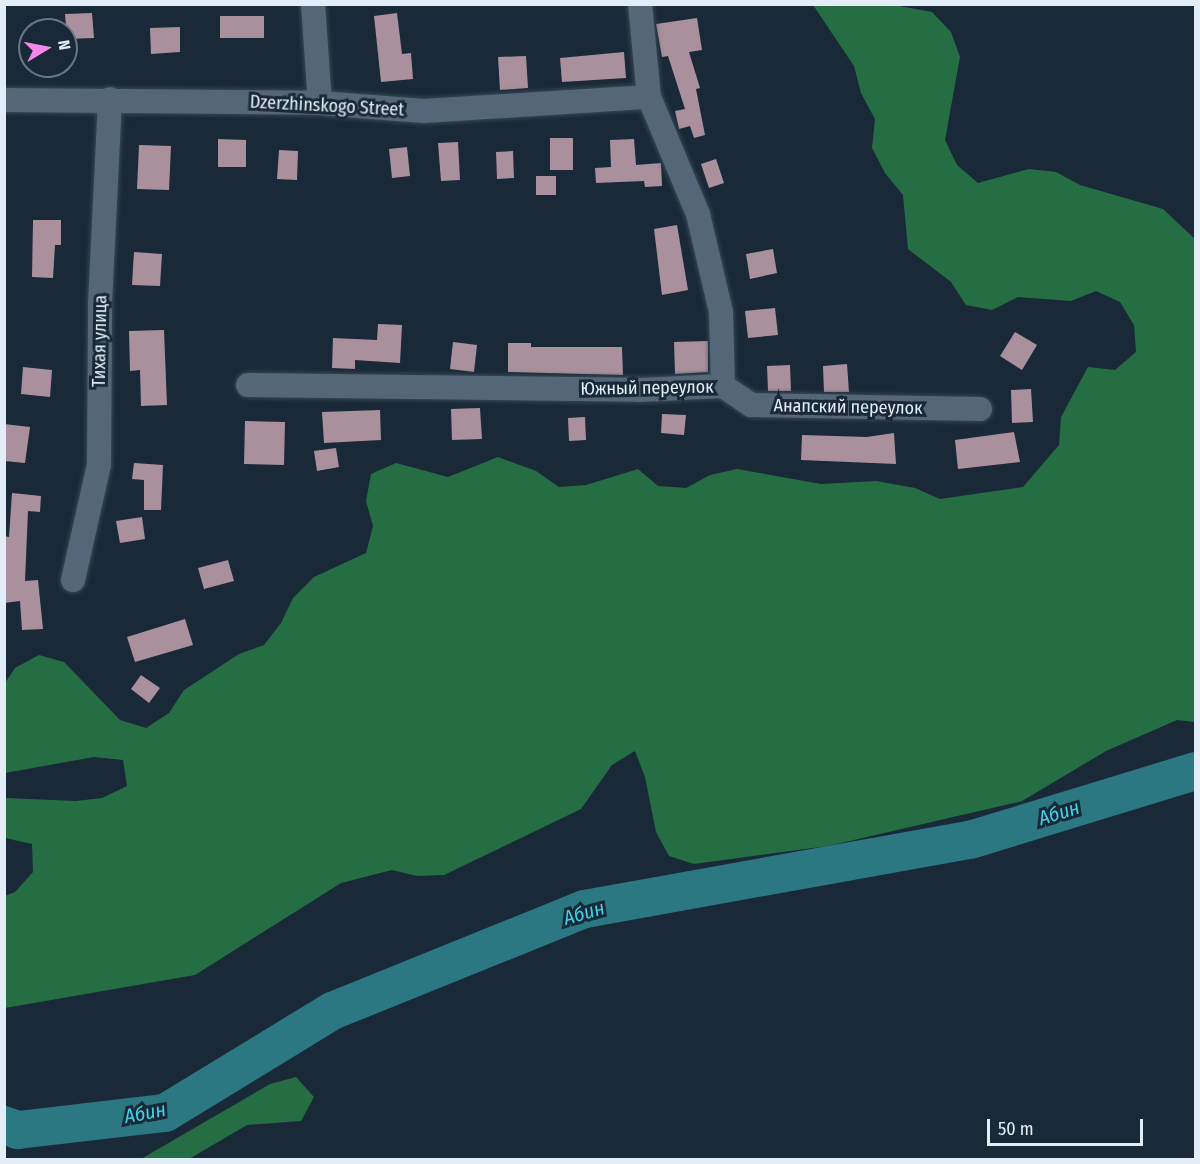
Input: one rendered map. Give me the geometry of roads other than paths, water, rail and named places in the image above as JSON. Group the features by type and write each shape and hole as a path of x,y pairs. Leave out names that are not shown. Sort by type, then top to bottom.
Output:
{"street":[{"path":"313,4 320,103"},
{"name":"Южный переулок","path":"248,385 639,390 723,386 721,312 698,214 649,98 640,4"},
{"name":"Dzerzhinskogo Street","path":"4,100 110,99 320,103 424,111 649,98"},
{"name":"Тихая улица","path":"73,580 99,465 100,304 110,99"},
{"name":"Анапский переулок","path":"723,386 751,405 980,409"}],"waterway":[{"name":"Абин","path":"4,1125 18,1130 165,1113 332,1011 585,909 970,840 1196,771"}]}
